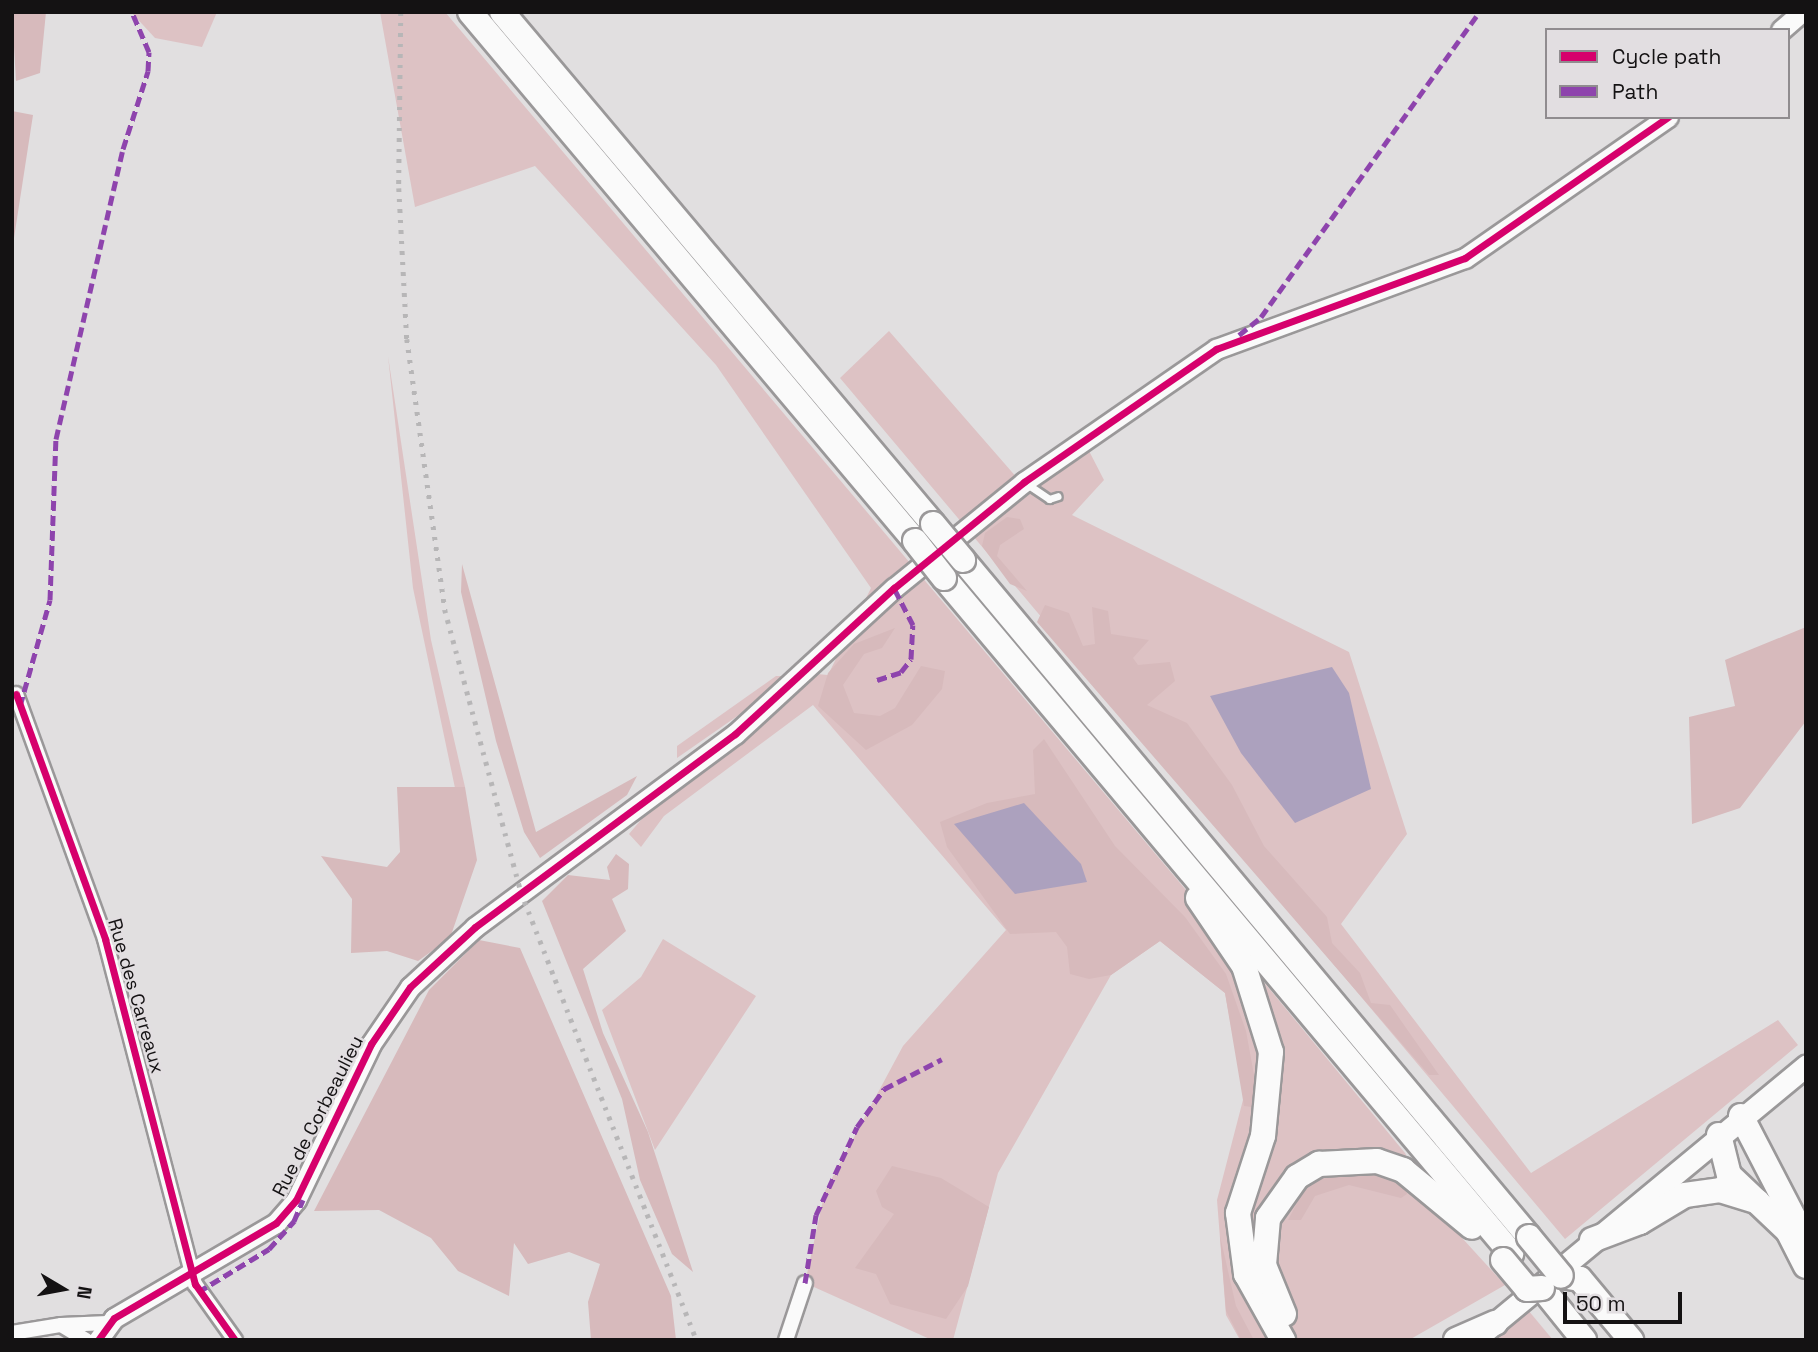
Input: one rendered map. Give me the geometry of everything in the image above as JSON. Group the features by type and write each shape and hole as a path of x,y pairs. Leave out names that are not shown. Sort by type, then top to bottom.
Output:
{"highway":[{"path":"470,12 944,578 1126,789 1514,1250"},
{"path":"502,12 933,524 1514,1250"},
{"path":"1126,789 1244,966 1262,1011 1272,1087 1238,1213 1245,1275 1283,1340"},
{"path":"1741,1116 1806,1240"},
{"path":"1719,1135 1729,1175 1788,1231 1806,1266"},
{"path":"1297,1340 1273,1294 1263,1241 1280,1195 1319,1164 1377,1161 1403,1170 1514,1250 1615,1340"},
{"path":"1592,1240 1640,1222 1685,1195 1720,1190 1757,1201"},
{"path":"1551,1282 1580,1279 1585,1316"},
{"path":"1585,1316 1631,1340"},
{"path":"1457,1340 1495,1323"}],"main road":[{"path":"1475,1340 1741,1116 1806,1066"}],"street":[{"path":"1783,28 1802,12"},
{"name":"Rue de Corbeaulieu","path":"12,1333 61,1325 107,1327 276,1223 296,1200 371,1044 410,987 521,892 735,734 1024,482 1216,349 1465,258 1665,119"},
{"name":"Rue des Carreaux","path":"16,694 105,939 198,1292 235,1340"},
{"path":"786,1340 805,1283"},
{"path":"61,1325 86,1340"}],"lane":[{"path":"1024,482 1049,499 1058,496"}],"shaded area":[{"path":"12,12 46,12 40,73 16,81"},
{"path":"131,12 217,12 202,47 155,38"},
{"path":"380,12 445,12 1272,992 1405,1153 1432,1205 1505,1285 1409,1340 1240,1340 1226,1315 1217,1200 1244,1096 1225,993 1160,941 1111,975 998,1173 953,1340 932,1340 805,1283 825,1191 903,1046 1006,930 813,705 664,816 641,847 629,834 651,808 817,674 828,675 871,588 716,365 535,166 415,207"},
{"path":"12,111 33,115 12,251"},
{"path":"889,331 1025,487 1088,449 1104,480 1072,515 1349,652 1407,834 1341,924 1531,1173 1778,1020 1798,1045 1565,1239 840,378"},
{"path":"388,356 431,640 465,787 455,788 413,588"},
{"path":"1007,517 1020,519 1024,529 1000,545 997,556 1027,591 1010,584 982,546 985,533"},
{"path":"462,564 536,832 637,776 627,795 540,858 524,832 496,741 461,592"},
{"path":"1045,605 1069,613 1083,646 1095,644 1092,607 1108,611 1111,634 1149,640 1133,658 1138,665 1170,662 1175,681 1147,705 1187,723 1232,785 1264,846 1327,917 1332,943 1360,973 1371,1003 1390,1005 1439,1075 1429,1075 1037,622"},
{"path":"1806,627 1806,721 1740,808 1692,824 1689,717 1735,706 1725,660"},
{"path":"895,628 882,648 864,654 843,685 854,713 880,716 895,708 921,666 945,671 942,689 912,725 866,750 818,706 828,673 854,644"},
{"path":"1332,667 1349,693 1371,789 1295,823 1241,753 1210,696"},
{"path":"776,676 784,676 782,685 677,758 677,746"},
{"path":"1044,739 1115,846 1185,917 1226,974 1246,1031 1256,1086 1252,1107 1244,1106 1225,993 1160,941 1111,975 1089,979 1070,974 1067,947 1056,932 1010,934 947,847 940,822 987,803 1035,794 1033,750"},
{"path":"397,787 465,787 477,860 450,938 418,961 387,951 351,953 352,899 321,856 387,867 400,852"},
{"path":"1024,803 1081,864 1087,882 1015,894 954,824"},
{"path":"616,854 629,864 628,889 612,899 626,931 583,969 603,1033 648,1132 693,1272 672,1254 640,1180 622,1099 542,901 568,875 610,880 607,867"},
{"path":"663,939 756,996 655,1150 602,1010 641,977"},
{"path":"479,940 520,948 671,1296 676,1340 591,1340 588,1302 600,1264 569,1252 528,1264 514,1243 509,1296 458,1271 431,1238 379,1210 314,1211 429,990"},
{"path":"892,1166 941,1178 989,1207 968,1286 946,1319 890,1304 876,1274 855,1268 894,1214 882,1207 876,1191"},
{"path":"1345,1169 1404,1181 1407,1194 1401,1198 1349,1185 1315,1196 1301,1220 1288,1220 1306,1186"},
{"path":"1220,1236 1236,1306 1254,1340 1241,1340 1226,1311"},
{"path":"1528,1310 1553,1340 1495,1340"}],"railway":[{"path":"401,12 399,188 407,339 445,610 521,892 697,1340"}],"marked path":[{"path":"20,706 50,600 56,439 123,149 148,71 149,52 132,12"},
{"path":"1239,335 1261,317 1479,12"},
{"path":"877,680 901,672 911,659 913,625 894,588"},
{"path":"805,1283 816,1215 857,1127 884,1089 942,1059"},
{"path":"198,1292 269,1249 294,1221 303,1200"}],"cycle path":[{"path":"98,1340 114,1318 276,1223 296,1200 371,1044 410,987 475,927 735,734 894,588 1024,482 1216,349 1465,258 1665,119"},
{"path":"16,694 105,939 195,1284 235,1340"}]}
